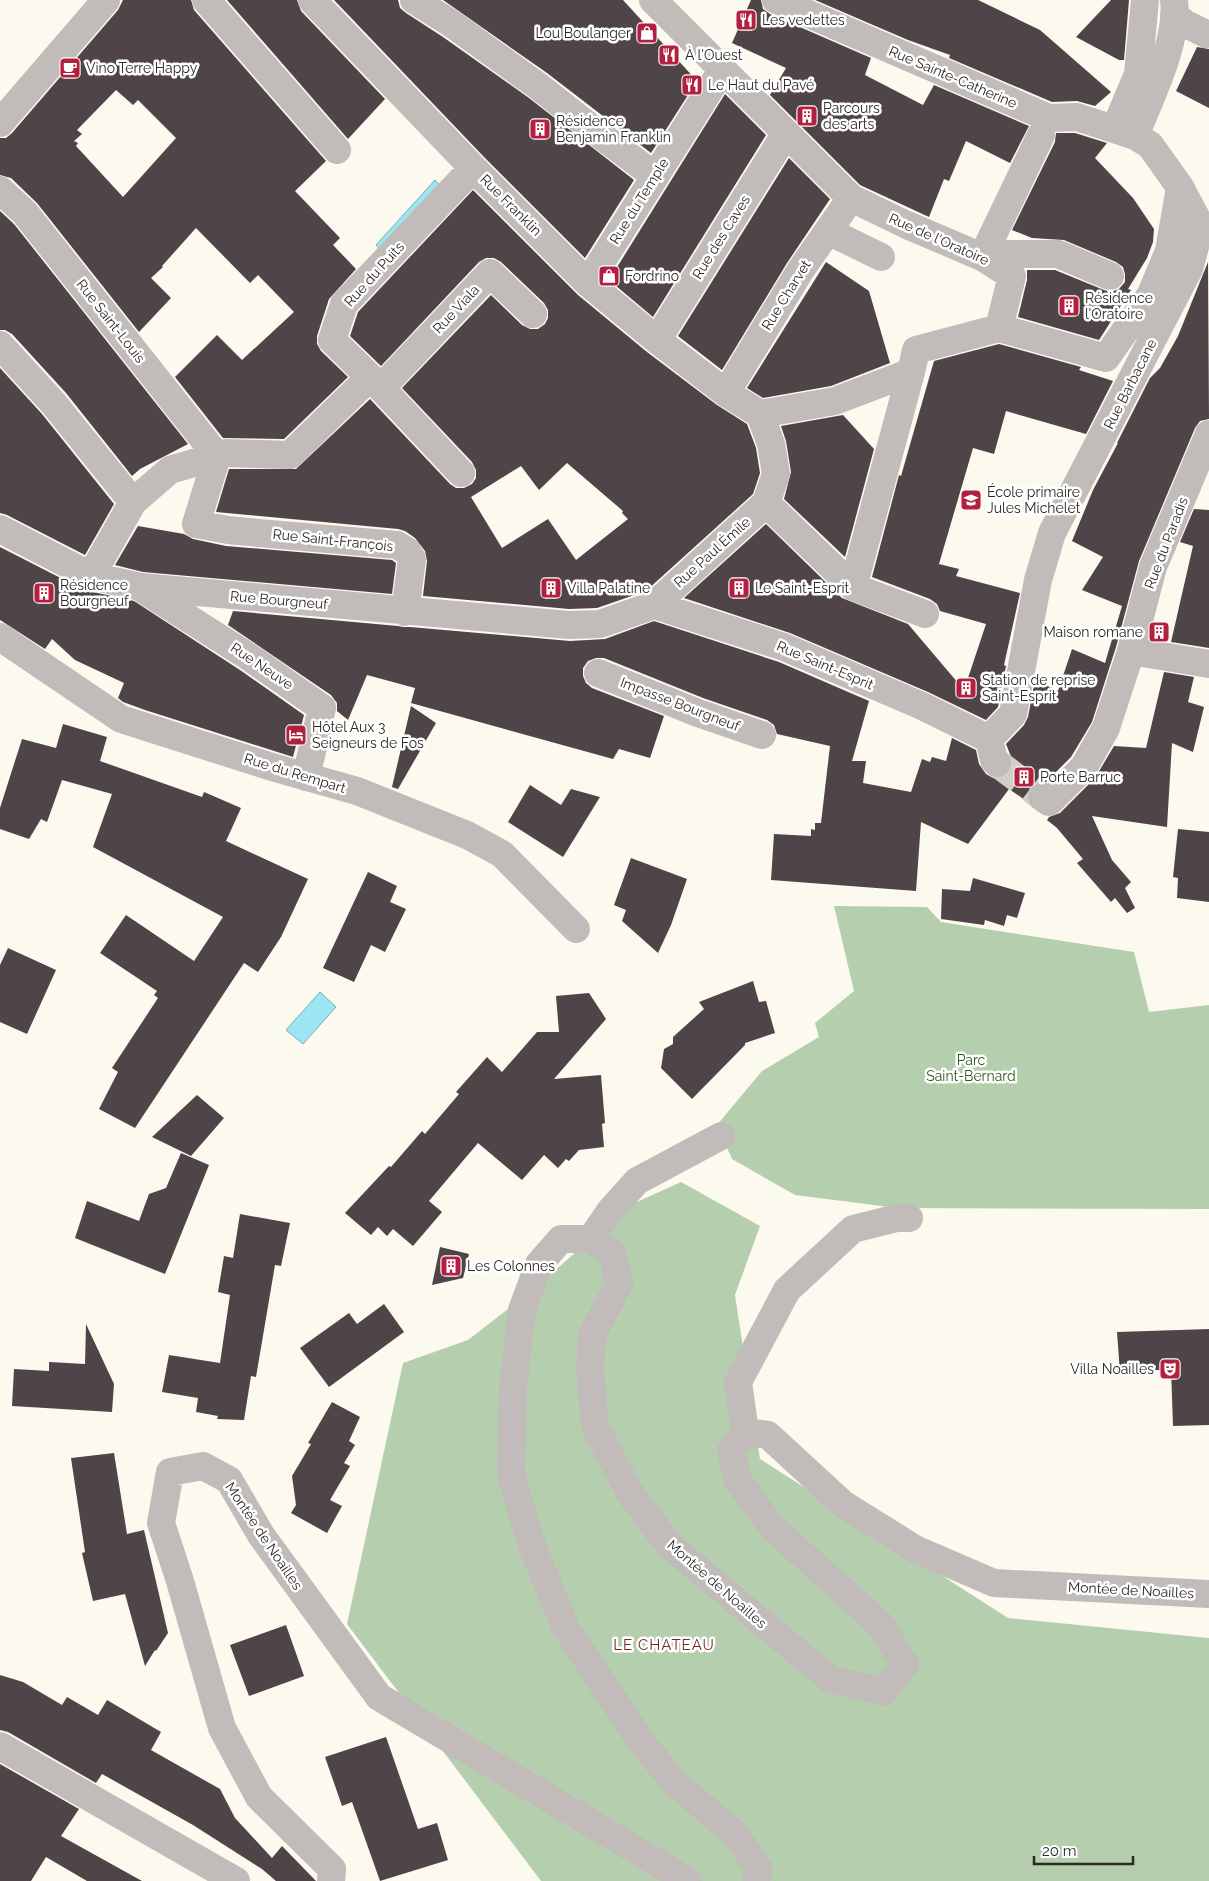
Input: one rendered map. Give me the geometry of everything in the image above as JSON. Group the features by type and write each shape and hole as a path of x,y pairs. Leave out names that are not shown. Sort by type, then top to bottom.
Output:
{"street":[{"path":"206,0 337,150"},
{"name":"Rue Franklin","path":"312,0 473,168 588,283 656,340 726,393 760,414"},
{"path":"414,0 452,24 538,86 655,176"},
{"name":"Rue de l'Oratoire","path":"653,0 851,198 906,225 982,257 993,255 1012,276 998,328"},
{"name":"Rue Sainte-Catherine","path":"776,0 1049,118 1078,117 1125,132"},
{"path":"1125,132 1138,74 1145,0"},
{"path":"0,123 98,3"},
{"path":"1125,132 1167,58 1177,5"},
{"path":"1177,5 1184,23 1206,34"},
{"name":"Rue du Temple","path":"588,283 717,78 724,71"},
{"name":"Rue Barbacane","path":"993,751 1013,714 1038,580 1052,533 1189,269 1196,243 1197,218 1180,187 1150,145 1125,132"},
{"name":"Rue des Caves","path":"656,340 786,133"},
{"path":"1041,135 993,255 1058,254 1110,276"},
{"name":"Rue du Puits","path":"461,473 376,382 332,340 344,304 473,168"},
{"path":"853,587 916,350 998,328 1106,358 1151,294 1169,251 1180,187"},
{"name":"Rue Saint-Louis","path":"0,190 25,213 217,456"},
{"name":"Rue Charvet","path":"726,393 800,271 851,198"},
{"path":"828,231 881,257"},
{"name":"Rue Viala","path":"91,576 133,502 170,470 226,453 290,456 376,382 490,273 533,314"},
{"path":"0,345 54,404 133,502"},
{"path":"760,414 835,401 911,372"},
{"name":"Rue Paul Émile","path":"570,625 600,624 654,605 766,503 776,474 771,444 760,414"},
{"name":"Rue du Paradis","path":"1042,797 1049,802 1084,767 1106,728 1131,652 1153,567 1209,434"},
{"name":"Rue Saint-François","path":"217,456 196,524 262,533 397,545 407,552 412,559 406,612"},
{"path":"766,503 853,587 925,614"},
{"name":"Rue Bourgneuf","path":"0,529 91,576 141,588 570,625"},
{"name":"Rue Neuve","path":"141,588 249,657 322,708 306,777"},
{"name":"Rue Saint-Esprit","path":"654,605 784,647 922,706 993,751"},
{"name":"Rue du Rempart","path":"0,637 121,719 373,798 467,835 502,854 576,929"},
{"path":"1131,652 1209,664"},
{"name":"Impasse Bourgneuf","path":"598,673 698,713 762,735"},
{"path":"721,1136 637,1181 610,1211 591,1239 561,1239 539,1264 522,1310 514,1388 511,1475 533,1549 566,1628 641,1741 673,1781 736,1835 759,1869 756,1881"},
{"path":"745,1432 738,1382 787,1290 853,1229 897,1218 909,1218"},
{"name":"Montée de Noailles","path":"591,1239 612,1253 619,1284 592,1335 590,1370 595,1426 630,1493 669,1545 830,1679 882,1692 905,1665 880,1624 774,1528 738,1481 731,1451 745,1432 768,1435 843,1504 915,1549 994,1583 1209,1594"},
{"name":"Montée de Noailles","path":"331,1881 332,1869 259,1797 222,1728 180,1581 160,1523 170,1472 203,1466 228,1480 261,1535 379,1697 688,1881"},
{"path":"0,1746 236,1881"}],"green space":[{"name":"Parc Saint-Bernard","path":"834,906 927,907 941,922 1134,952 1149,1012 1209,1005 1209,1209 897,1208 795,1195 732,1159 717,1125 762,1071 819,1037 815,1023 854,991"},
{"path":"681,1182 760,1226 735,1295 760,1459 1008,1618 1209,1638 1209,1881 541,1881 347,1624 403,1363 468,1340 534,1289 628,1206"}],"water":[{"path":"435,180 439,184 380,249 376,245"},
{"path":"320,992 336,1007 303,1044 286,1030"}],"building":[{"path":"123,0 191,0 194,10 326,161 295,191 340,238 333,245 356,269 329,299 317,336 317,344 321,351 348,377 284,439 223,438 175,377 217,335 242,360 294,312 258,275 250,283 196,228 163,267 151,278 171,298 139,332 37,203 11,178 0,175 0,138 6,138 12,133 118,10","holes":["116,90 133,105 138,100 176,138 123,197 76,146 78,143 74,141 82,134 77,130"]},
{"path":"227,0 297,0 301,11 385,99 348,139"},
{"path":"334,0 398,0 400,8 406,13 529,98 634,180 585,258 484,157"},
{"path":"443,0 623,0 697,81 651,153 547,73"},
{"path":"751,0 761,0 763,9 770,14 871,58 865,75 923,105 934,85 1029,126 1010,163 966,141 949,181 944,179 929,217 860,185 770,95 786,68 732,43"},
{"path":"815,0 978,0 1040,30 1111,92 1095,106 1077,101 1052,102 949,58 950,55 908,40"},
{"path":"1111,0 1129,0 1124,60 1119,60 1076,37"},
{"path":"1197,47 1209,49 1209,108 1176,91"},
{"path":"725,94 766,135 653,317 609,280"},
{"path":"1056,133 1075,133 1107,143 1095,158 1133,198 1154,229 1153,242 1147,258 1128,289 1131,290 1099,340 1018,317 1027,280 1027,270 1055,270 1111,292 1119,289 1125,282 1123,267 1116,262 1064,240 1032,238 1012,230 1055,142"},
{"path":"789,158 830,199 787,263 722,370 678,336"},
{"path":"473,190 578,295 647,352 717,405 747,424 756,448 760,473 753,494 646,591 597,608 569,609 423,596 427,561 425,551 415,538 405,531 398,529 216,512 229,469 296,469 370,399 450,484 456,488 464,488 472,484 476,478 476,470 472,462 402,388 491,295 522,325 530,329 538,329 545,324 548,318 548,310 544,303 501,262 494,258 486,258 479,262 381,366 350,336 358,312","holes":["567,463 623,511 622,513 628,519 576,560 548,519 502,548 471,497 521,466 539,490"]},
{"path":"0,211 14,224 188,444 140,469 132,476 66,393 12,334 5,330 0,330"},
{"path":"826,262 869,291 890,363 831,386 763,398 747,388"},
{"path":"1208,262 1209,419 1200,421 1195,428 1139,561 1116,647 1092,722 1071,757 1046,782 1036,783 1030,788 1027,795 1028,802 1009,789 968,844 921,822 916,891 771,880 774,834 811,836 811,829 815,830 815,823 821,823 830,746 777,734 774,725 767,720 703,698 604,658 596,658 588,661 583,668 583,676 586,683 592,688 664,716 650,758 619,749 613,759 411,703 415,688 367,675 348,720 337,711 337,703 331,695 228,625 233,611 570,641 605,639 654,621 779,662 869,701 852,761 866,761 863,783 911,792 922,759 930,762 932,757 946,761 952,738 976,750 979,764 986,774 993,778 1002,778 1008,774 1012,767 1012,759 1006,744 1024,725 1028,717 1035,680 1058,691 1072,649 1105,663 1122,606 1082,590 1103,557 1072,541 1093,490 1150,378 1160,368 1178,336"},
{"path":"999,344 1081,367 1079,370 1113,381 1086,434 1006,411 994,454 973,448 939,564 959,569 956,576 1020,593 1004,665 1006,666 998,707 986,720 928,692 790,633 684,598 766,524 842,598 908,624 964,690 986,624 940,611 937,604 930,599 872,577 899,475 901,476 934,361"},
{"path":"0,368 42,414 114,504 85,555 0,513"},
{"path":"843,415 874,449 845,557 784,499 791,472 786,441 781,426"},
{"path":"1194,509 1209,510 1209,648 1171,642 1193,546 1180,542"},
{"path":"138,526 184,534 193,539 226,546 392,560 396,563 392,594 143,572 115,565"},
{"path":"0,547 84,590 134,601 240,670 304,715 293,757 123,702 118,698 124,683 75,660 52,639 45,649 0,620"},
{"path":"1164,672 1194,677 1188,702 1204,707 1193,752 1172,743 1167,827 1092,816 1112,860 1131,882 1125,888 1135,908 1127,913 1115,898 1111,902 1077,863 1083,859 1057,828 1047,820 1049,817 1060,813 1095,778 1114,746 1146,748"},
{"path":"411,706 436,723 398,789 392,787"},
{"path":"63,724 107,737 100,761 202,797 204,792 241,808 226,841 308,879 281,937 258,972 244,963 135,1128 99,1109 118,1072 112,1068 158,998 154,995 157,991 100,953 126,915 194,961 223,917 93,847 112,794 62,780 47,822 41,819 29,839 0,829 0,808 22,739 56,748"},
{"path":"530,785 561,805 571,789 600,797 563,857 508,822"},
{"path":"1178,829 1209,832 1209,902 1177,898 1178,878 1173,877"},
{"path":"631,858 687,879 671,925 658,953 622,921 626,910 614,905"},
{"path":"368,872 397,886 390,902 406,909 385,952 371,945 354,982 323,968"},
{"path":"973,878 1025,893 1017,918 1007,915 1004,926 985,920 984,925 941,919 942,889 970,891"},
{"path":"8,948 56,970 27,1034 0,1022 0,965"},
{"path":"753,981 759,1002 766,1001 775,1033 745,1043 692,1099 661,1068 664,1049 673,1044 673,1037 704,1009 699,1002"},
{"path":"589,993 606,1019 554,1079 601,1075 605,1123 602,1124 604,1147 579,1150 569,1161 566,1159 558,1168 544,1155 522,1180 478,1143 429,1201 442,1212 413,1246 393,1229 387,1236 378,1227 371,1235 345,1213 389,1166 391,1167 422,1131 425,1134 459,1094 456,1092 487,1057 502,1072 537,1032 559,1032 556,996"},
{"path":"197,1095 224,1118 191,1156 152,1137"},
{"path":"181,1153 209,1165 165,1274 75,1238 87,1201 139,1221 149,1194 166,1188"},
{"path":"240,1214 290,1223 281,1266 275,1265 256,1377 251,1376 244,1420 217,1419 218,1416 196,1412 198,1398 162,1392 169,1355 220,1363 230,1295 218,1292 224,1256 233,1258"},
{"name":"Les Colonnes","path":"440,1247 469,1254 463,1278 432,1285"},
{"path":"384,1304 404,1332 329,1387 300,1348 349,1313 357,1324"},
{"path":"86,1324 114,1384 112,1412 12,1406 14,1369 49,1371 49,1362 85,1364"},
{"path":"1209,1329 1209,1425 1173,1426 1171,1369 1120,1373 1117,1332"},
{"path":"332,1402 360,1417 349,1441 355,1445 344,1463 350,1466 330,1500 342,1506 327,1533 291,1513 296,1505 292,1476 311,1444 308,1443"},
{"path":"114,1453 127,1534 144,1530 168,1633 145,1666 125,1594 93,1601 82,1553 85,1552 71,1458"},
{"path":"286,1625 304,1676 249,1696 230,1645"},
{"path":"0,1675 23,1682 62,1705 67,1697 98,1715 107,1700 161,1732 151,1750 220,1789 235,1818 272,1858 282,1846 316,1881 276,1881 262,1869 193,1825 102,1774 96,1783 8,1732 0,1730"},
{"path":"386,1737 418,1829 437,1823 448,1860 380,1881 352,1802 342,1806 325,1757"},
{"path":"0,1764 79,1809 61,1836 142,1881 87,1881 46,1857 31,1881 0,1881"}],"tunnel":[{"path":"997,763 1042,797"}],"place":[{"name":"Les vedettes","path":"746,20"},
{"name":"Lou Boulanger","path":"647,33"},
{"name":"À l'Ouest","path":"669,55"},
{"name":"Vino Terre Happy","path":"70,68"},
{"name":"Le Haut du Pavé","path":"692,85"},
{"name":"Parcours des arts","path":"807,116"},
{"name":"Résidence Benjamin Franklin","path":"540,129"},
{"name":"Fordrino","path":"609,276"},
{"name":"Résidence l'Oratoire","path":"1069,306"},
{"name":"École primaire Jules Michelet","path":"971,500"},
{"name":"Villa Palatine","path":"551,588"},
{"name":"Le Saint-Esprit","path":"739,588"},
{"name":"Résidence Bourgneuf","path":"44,593"},
{"name":"Maison romane","path":"1159,632"},
{"name":"Station de reprise Saint-Esprit","path":"966,688"},
{"name":"Hôtel Aux 3 Seigneurs de Fos","path":"296,735"},
{"name":"Porte Barruc","path":"1024,777"},
{"name":"Les Colonnes","path":"451,1266"},
{"name":"Villa Noailles","path":"1170,1369"}],"district":[{"name":"LE CHATEAU","path":"664,1645"}]}
